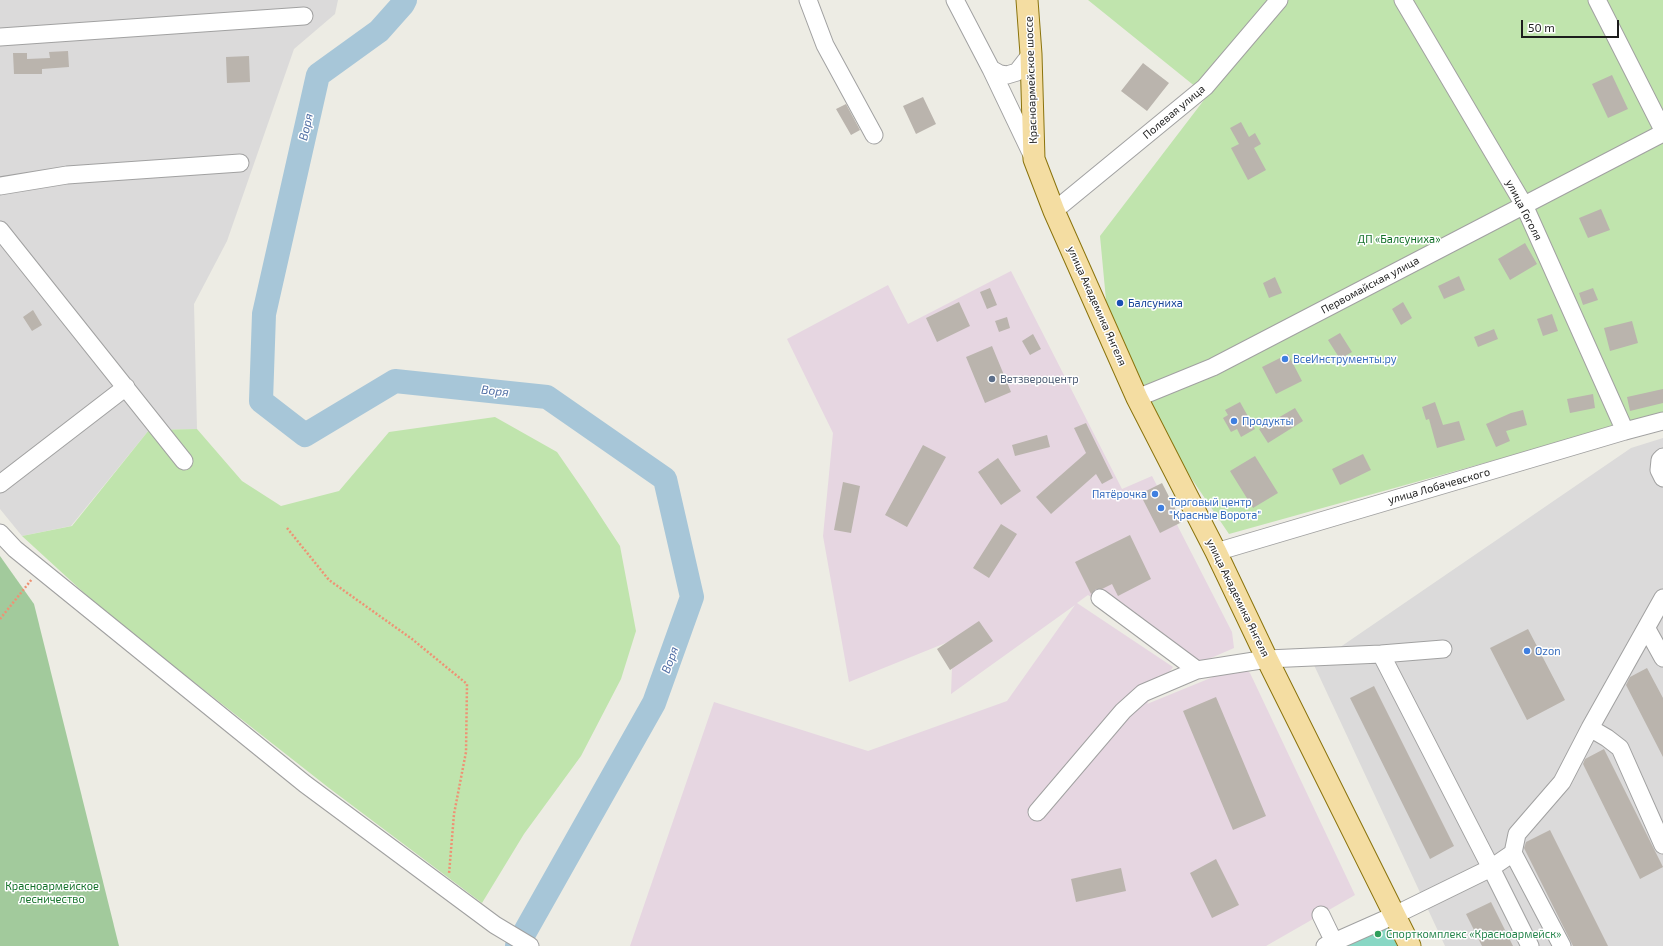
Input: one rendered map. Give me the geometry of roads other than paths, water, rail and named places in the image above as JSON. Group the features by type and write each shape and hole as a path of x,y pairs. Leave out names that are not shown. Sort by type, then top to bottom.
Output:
{"main road":[{"name":"Красноармейское шоссе","path":"1027,0 1031,54 1034,159"},
{"name":"улица Академика Янгеля","path":"1034,159 1054,211 1137,398 1216,552 1267,659 1410,946"}],"street":[{"path":"808,0 825,45 874,135"},
{"path":"955,0 991,69 1034,159"},
{"name":"Полевая улица","path":"1054,211 1205,87 1279,0"},
{"name":"улица Гоголя","path":"1403,0 1524,205 1625,431"},
{"path":"1597,0 1663,130"},
{"path":"0,37 304,16"},
{"path":"991,69 1007,76 1016,72 1031,54"},
{"name":"Первомайская улица","path":"1137,398 1213,367 1663,133"},
{"path":"0,186 67,175 240,163"},
{"path":"0,230 184,460"},
{"path":"0,484 126,387"},
{"name":"улица Лобачевского","path":"1216,552 1663,421"},
{"path":"1663,457 1660,460 1659,470 1663,478"},
{"path":"0,533 15,549 305,784 495,925 530,946"},
{"path":"1100,598 1197,670"},
{"path":"1562,946 1513,853 1517,834 1562,782 1590,728 1647,629 1663,598"},
{"path":"1647,629 1663,658"},
{"path":"1037,812 1123,711 1143,693 1197,670 1267,659 1381,654 1443,649"},
{"path":"1381,654 1530,946"},
{"path":"1590,728 1620,748 1663,845"},
{"path":"1321,915 1329,944 1395,915 1491,868 1513,853"}],"waterway":[{"name":"Воря","path":"405,0 379,31 318,75 264,314 261,401 305,435 395,381 547,397 665,479 692,597 654,703 517,946"}],"place":[{"name":"Балсуниха","path":"1120,303"},
{"name":"ВсеИнструменты.ру","path":"1285,359"},
{"name":"Ветзвероцентр","path":"992,379"},
{"name":"Продукты","path":"1234,421"},
{"name":"Пятёрочка","path":"1155,494"},
{"name":"Торговый центр \"Красные Ворота\"","path":"1161,508"},
{"name":"Ozon","path":"1527,651"},
{"name":"Спорткомплекс «Красноармейск»","path":"1378,934"}],"park label":[{"name":"ДП «Балсуниха»","path":"1399,239"},
{"name":"Красноармейское лесничество","path":"52,892"}]}
